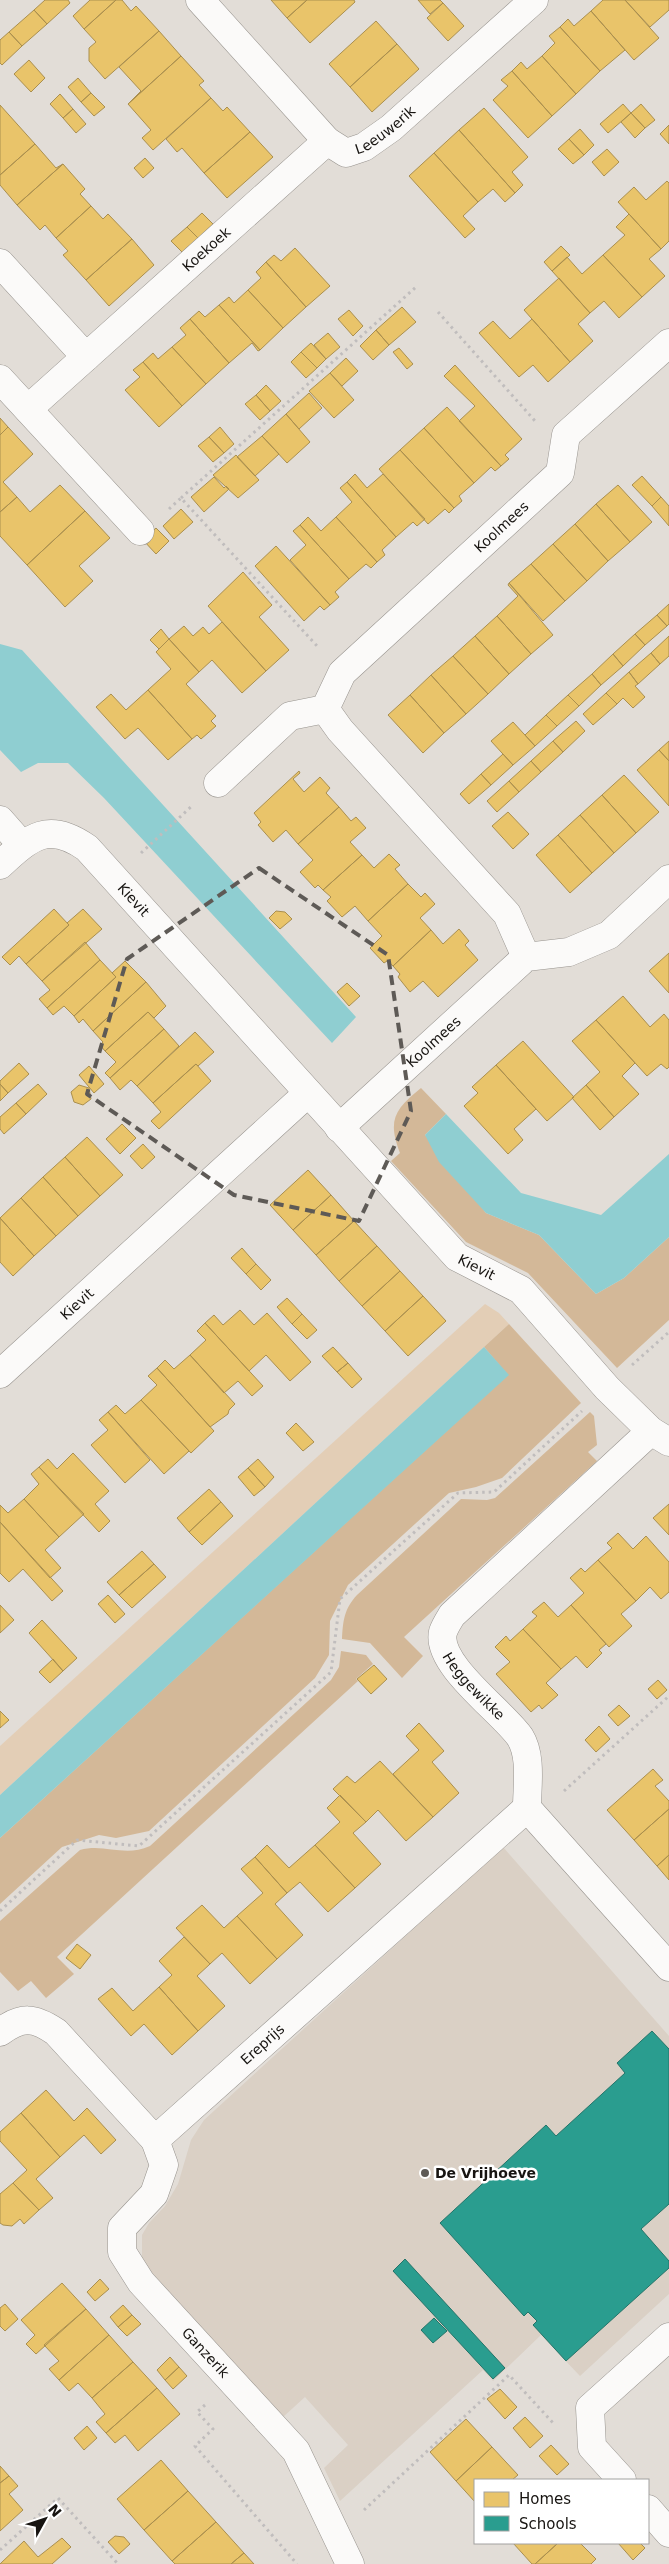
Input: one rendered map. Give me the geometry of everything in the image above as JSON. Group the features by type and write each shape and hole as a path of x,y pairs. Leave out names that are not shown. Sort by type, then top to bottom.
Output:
{"street":[{"name":"Leeuwerik","path":"200,0 327,141 346,153 364,147 391,128 534,0"},
{"name":"Koekoek","path":"28,409 327,141"},
{"path":"0,263 86,357"},
{"name":"Koolmees","path":"325,709 342,673 560,473 566,435 669,343"},
{"path":"0,379 140,531"},
{"path":"218,783 290,716 325,709 340,730 507,914 526,957 569,952 609,935 669,879"},
{"path":"0,820 22,845"},
{"name":"Kievit","path":"0,865 22,845 52,832 70,836 87,848 457,1257 521,1290 607,1388 660,1436"},
{"name":"Koolmees","path":"339,1128 526,957"},
{"name":"Kievit","path":"0,1374 308,1093"},
{"name":"Heggewikke","path":"531,1812 527,1754 520,1737 457,1670 444,1650 443,1632 452,1615 660,1436"},
{"path":"531,1812 669,1967"},
{"name":"Ereprijs","path":"155,2140 531,1812"},
{"path":"0,2032 15,2021 39,2020 56,2032 155,2140"},
{"name":"Ganzerik","path":"155,2140 164,2165 154,2194 122,2228 122,2252 141,2282 296,2451 350,2564"},
{"path":"621,2479 592,2448 590,2408 669,2337"},
{"path":"649,2510 669,2533"}],"path":[{"path":"140,531 181,498 416,287"},
{"path":"438,312 562,451"},
{"path":"181,498 342,673"},
{"path":"140,854 188,810"},
{"path":"0,1911 77,1840 140,1846 331,1672 340,1599 458,1493 494,1492 669,1332"},
{"path":"531,1812 669,1696"},
{"path":"336,2536 509,2375 556,2426 591,2426"},
{"path":"231,2381 197,2412 213,2429 194,2446 297,2564"},
{"path":"0,2550 58,2498 118,2564"}],"highlighted area":[{"path":"259,868 388,955 411,1111 359,1221 234,1195 87,1094 127,959"}],"shaded area":[{"path":"421,1088 446,1114 425,1135 486,1213 539,1235 596,1294 624,1278 669,1237 669,1320 617,1368 528,1273 466,1242 391,1161 400,1153 394,1132 396,1116 405,1102"},
{"path":"485,1304 499,1313 509,1324 0,1795 0,1746"},
{"path":"509,1324 581,1403 502,1478 476,1487 449,1493 348,1585 330,1621 329,1655 315,1678 149,1831 116,1838 99,1835 62,1847 0,1904 0,1838 508,1375 484,1347"},
{"path":"590,1412 594,1416 597,1445 588,1452 597,1461 404,1637 423,1656 402,1678 370,1643 342,1639 345,1616 349,1605 357,1595 461,1499 487,1500 495,1498"},
{"path":"341,1651 366,1655 373,1664 356,1679 358,1681 57,1957 74,1974 46,1998 31,1981 18,1991 0,1972 0,1921 80,1850 98,1848 132,1851 150,1846 331,1680 339,1667"},
{"name":"De Vrijhoeve","path":"503,1847 669,2036 669,2294 580,2376 541,2335 493,2381 483,2370 340,2501 324,2468 348,2445 305,2397 282,2418 150,2271 142,2258 142,2235 149,2223 165,2206 178,2184 191,2140 204,2120"}],"water":[{"path":"0,644 22,650 356,1017 332,1043 104,798 68,763 38,763 21,772 0,750"},
{"path":"446,1114 521,1193 601,1215 669,1154 669,1237 624,1278 596,1294 539,1235 486,1213 439,1162 425,1135"},
{"path":"484,1347 509,1375 0,1838 0,1795"}],"building: Homes":[{"path":"45,0 68,0 70,3 47,24 34,10"},
{"path":"90,0 116,0 84,29 73,16"},
{"path":"116,0 122,0 131,11 136,6 159,31 105,79 89,61 89,48 96,42 84,29"},
{"path":"271,0 307,0 287,18"},
{"path":"307,0 354,0 355,2 310,43 287,18"},
{"path":"418,0 440,0 443,3 430,14"},
{"path":"603,0 625,0 659,38 634,60 591,11"},
{"path":"625,0 669,0 669,10 650,27"},
{"path":"443,3 464,26 448,41 427,18"},
{"path":"34,10 47,24 22,46 9,32"},
{"path":"591,11 625,50 600,71 560,27 568,19 574,26"},
{"path":"376,21 397,44 350,87 329,64"},
{"path":"560,27 600,71 576,94 542,56 555,43 549,36"},
{"path":"159,31 181,56 128,104 141,91 119,67"},
{"path":"9,32 22,46 2,65 0,63 0,40"},
{"path":"397,44 419,69 372,112 350,87"},
{"path":"181,56 204,81 199,85 211,98 153,150 142,138 151,130 128,104"},
{"path":"542,56 576,94 552,116 512,71 521,62 527,69"},
{"path":"29,60 45,78 31,92 14,74"},
{"path":"512,71 552,116 528,138 493,100 508,86 501,80"},
{"path":"78,78 91,93 81,102 68,87"},
{"path":"91,93 105,107 94,116 81,102"},
{"path":"60,94 73,109 63,118 50,104"},
{"path":"211,98 223,111 227,107 250,132 204,173 182,148 177,152 166,139"},
{"path":"623,104 631,113 608,133 600,124"},
{"path":"641,104 655,120 645,128 631,113"},
{"path":"0,105 35,144 0,175"},
{"path":"484,108 528,157 512,172 523,185 515,193 459,130"},
{"path":"73,109 86,124 76,133 63,118"},
{"path":"631,113 645,128 635,138 621,122"},
{"path":"669,125 669,144 660,134"},
{"path":"580,129 594,145 584,155 569,139"},
{"path":"459,130 515,193 505,202 493,189 478,202 434,153"},
{"path":"250,132 273,157 227,198 204,173"},
{"path":"569,139 584,155 573,164 558,149"},
{"path":"35,144 56,168 63,164 17,205 0,185 0,175"},
{"path":"607,149 619,162 604,176 592,162"},
{"path":"434,153 478,202 463,216 475,229 465,238 409,176"},
{"path":"145,158 154,168 143,178 134,168"},
{"path":"63,164 85,189 80,194 91,206 56,238 45,225 40,230 17,205"},
{"path":"667,181 669,183 669,241 661,249 618,202 634,187 646,200"},
{"path":"91,206 103,219 108,214 132,239 86,280 63,255 68,251 56,238"},
{"path":"202,213 213,224 198,238 187,227"},
{"path":"629,214 661,249 649,259 665,276 642,297 603,255 625,235 616,227"},
{"path":"187,227 198,238 182,252 171,241"},
{"path":"132,239 154,265 109,306 86,280"},
{"path":"561,246 570,255 552,271 544,262"},
{"path":"295,248 330,286 306,307 266,262 274,255 281,261"},
{"path":"603,255 642,297 619,318 604,301 590,313 552,271 567,257 582,274"},
{"path":"266,262 306,307 283,328 248,290 261,278 256,272"},
{"path":"559,278 590,313 578,324 593,341 570,362 524,310"},
{"path":"248,290 283,328 260,350 219,305 229,297 234,303"},
{"path":"219,305 260,350 258,351 252,343 229,363 190,319 199,311 205,317"},
{"path":"402,307 416,322 389,345 376,330"},
{"path":"349,310 363,326 353,336 338,319"},
{"path":"190,319 229,363 206,384 172,347 186,335 180,328"},
{"path":"532,319 570,362 548,382 533,365 519,377 479,333 493,321 510,339"},
{"path":"376,330 389,345 373,360 360,346"},
{"path":"328,333 340,347 326,359 314,345"},
{"path":"311,343 326,359 317,368 301,352"},
{"path":"172,347 206,384 182,406 143,362 153,353 158,359"},
{"path":"399,348 413,364 407,369 393,352"},
{"path":"301,352 317,368 306,378 291,362"},
{"path":"346,358 358,371 342,386 330,373"},
{"path":"143,362 182,406 159,427 125,390 140,377 133,370"},
{"path":"455,365 522,439 505,455 509,459 501,466 459,421 475,406 444,376"},
{"path":"330,373 354,400 334,418 309,391"},
{"path":"266,385 281,401 270,411 256,395"},
{"path":"309,393 322,408 299,429 286,414"},
{"path":"256,395 270,411 260,420 245,404"},
{"path":"447,407 501,466 495,471 491,467 474,483 424,428"},
{"path":"286,414 310,442 287,463 262,436"},
{"path":"0,418 8,427 0,435"},
{"path":"8,427 33,454 3,482 17,497 0,512 0,435"},
{"path":"220,427 234,444 224,453 209,437"},
{"path":"424,428 474,483 459,496 462,501 454,508 400,450"},
{"path":"262,436 279,454 255,476 237,457"},
{"path":"209,437 224,453 213,462 198,446"},
{"path":"400,450 454,508 449,513 445,509 428,524 379,469"},
{"path":"236,455 259,480 238,498 213,475"},
{"path":"355,474 367,488 383,474 425,519 417,526 413,522 396,537 347,482"},
{"path":"642,476 661,497 652,506 632,485"},
{"path":"214,477 224,488 226,486 229,489 204,512 191,497"},
{"path":"347,482 396,537 382,550 385,555 377,562 336,517 352,502 340,488"},
{"path":"60,485 85,511 27,565 0,536 0,512 17,497 30,512"},
{"path":"618,485 652,522 630,542 596,504"},
{"path":"661,497 669,506 669,526 652,506"},
{"path":"596,504 630,542 608,561 575,524"},
{"path":"181,509 193,522 174,539 163,526"},
{"path":"85,511 110,538 79,566 93,581 65,607 27,565"},
{"path":"308,517 321,531 336,517 377,562 371,568 366,564 349,579 300,525"},
{"path":"575,524 608,561 587,581 553,544"},
{"path":"300,525 349,579 335,592 339,597 330,605 290,560 306,545 293,531"},
{"path":"156,528 169,541 156,554 143,540"},
{"path":"553,544 587,581 565,601 531,564"},
{"path":"276,546 330,605 324,610 320,606 304,621 255,566"},
{"path":"531,564 565,601 543,621 509,583"},
{"path":"243,572 272,605 259,617 289,650 266,671 208,606"},
{"path":"509,583 553,635 531,654 497,616 518,596 508,585"},
{"path":"669,604 669,624 667,626 657,615"},
{"path":"657,615 667,626 645,645 635,634"},
{"path":"497,616 531,654 509,674 475,636"},
{"path":"222,622 266,671 242,693 212,660 199,672 169,639 184,626 193,636 203,627 209,634"},
{"path":"161,629 169,639 159,649 150,640"},
{"path":"635,634 645,645 623,666 613,654"},
{"path":"475,636 509,674 488,694 453,656"},
{"path":"669,636 669,656 660,664 651,653"},
{"path":"169,639 199,672 186,684 216,716 211,721 216,726 201,739 197,735 192,739 148,690 171,669 156,652"},
{"path":"651,653 660,664 638,684 629,672"},
{"path":"613,654 623,666 601,685 592,674"},
{"path":"453,656 488,694 466,714 431,675"},
{"path":"629,672 638,684 635,686 645,697 633,708 623,698 617,704 606,693"},
{"path":"592,674 601,685 579,706 568,695"},
{"path":"431,675 466,714 444,733 410,695"},
{"path":"148,690 192,739 168,760 138,728 125,739 96,707 111,694 126,710"},
{"path":"606,693 617,704 593,725 583,714"},
{"path":"410,695 444,733 423,753 388,715"},
{"path":"568,695 579,706 557,726 546,715"},
{"path":"546,715 557,726 535,746 525,735"},
{"path":"576,721 585,731 563,752 553,741"},
{"path":"513,722 535,746 513,765 491,741"},
{"path":"553,741 563,752 541,772 531,761"},
{"path":"669,741 669,761 659,750"},
{"path":"659,750 669,761 669,806 637,770"},
{"path":"503,754 513,765 491,785 481,774"},
{"path":"531,761 541,772 519,792 509,781"},
{"path":"299,771 300,773 293,779 304,792 320,777 330,788 326,793 339,807 298,844 286,830 273,842 258,825 261,822 254,813"},
{"path":"481,774 491,785 469,804 460,794"},
{"path":"624,775 659,812 636,833 602,795"},
{"path":"509,781 519,792 497,812 487,801"},
{"path":"602,795 636,833 614,853 580,815"},
{"path":"339,807 351,821 356,817 366,828 350,842 362,855 323,890 318,885 315,888 300,872 313,860 298,844"},
{"path":"508,812 529,834 513,849 492,826"},
{"path":"580,815 614,853 592,873 558,835"},
{"path":"558,835 592,873 570,893 536,855"},
{"path":"389,854 400,865 395,869 408,884 368,921 355,906 342,917 327,901 331,897 323,890 362,855 374,868"},
{"path":"408,884 421,897 425,893 435,904 420,918 431,930 393,966 387,961 384,963 370,948 382,936 368,921"},
{"path":"54,909 69,925 26,964 19,956 10,965 2,957"},
{"path":"83,909 102,929 42,981 26,964 69,925 67,923"},
{"path":"276,911 285,912 292,919 280,929 269,918"},
{"path":"459,929 469,941 465,945 478,960 438,997 423,981 410,992 398,977 400,974 393,966 431,930 443,944"},
{"path":"85,942 100,960 47,1008 39,999 50,990 42,981"},
{"path":"669,953 669,993 649,971"},
{"path":"100,960 116,977 74,1016 64,1006 53,1015 47,1008"},
{"path":"125,961 146,982 93,1031 83,1019 79,1023 74,1016 116,977 112,973"},
{"path":"146,982 166,1006 154,1018 148,1012 105,1051 100,1045 103,1042 93,1031"},
{"path":"347,983 360,996 349,1006 337,992"},
{"path":"623,996 650,1027 664,1014 669,1020 669,1067 667,1069 661,1064 647,1076 596,1020"},
{"path":"148,1012 164,1029 110,1078 105,1073 116,1062 105,1051"},
{"path":"596,1020 635,1063 622,1076 639,1094 614,1117 586,1085 600,1072 572,1041"},
{"path":"164,1029 179,1046 137,1086 131,1080 120,1090 110,1078"},
{"path":"195,1032 214,1052 198,1066 196,1064 153,1103 137,1086"},
{"path":"523,1041 574,1097 547,1121 496,1065"},
{"path":"19,1063 29,1074 8,1093 0,1084 0,1081"},
{"path":"196,1064 211,1081 159,1129 151,1121 161,1112 153,1103"},
{"path":"496,1065 536,1109 514,1129 523,1140 508,1154 464,1106 478,1093 472,1087"},
{"path":"89,1066 104,1084 94,1093 79,1075"},
{"path":"0,1084 8,1093 0,1101"},
{"path":"38,1084 47,1094 26,1114 16,1103"},
{"path":"79,1085 89,1088 91,1099 83,1105 74,1102 71,1092"},
{"path":"586,1085 614,1117 600,1130 572,1098"},
{"path":"16,1103 26,1114 4,1134 0,1129 0,1117"},
{"path":"122,1124 136,1138 120,1154 106,1139"},
{"path":"87,1137 123,1175 100,1196 65,1157"},
{"path":"143,1144 155,1157 142,1169 130,1156"},
{"path":"65,1157 100,1196 78,1216 43,1177"},
{"path":"308,1170 331,1195 293,1230 270,1205"},
{"path":"43,1177 78,1216 56,1236 21,1198"},
{"path":"331,1195 354,1221 316,1255 293,1230"},
{"path":"21,1198 56,1236 34,1256 0,1218"},
{"path":"0,1218 34,1256 13,1276 0,1262"},
{"path":"354,1221 377,1246 339,1281 316,1255"},
{"path":"377,1246 400,1271 362,1306 339,1281"},
{"path":"242,1248 256,1264 246,1274 231,1258"},
{"path":"256,1264 271,1280 261,1290 246,1274"},
{"path":"400,1271 423,1296 385,1331 362,1306"},
{"path":"423,1296 446,1321 408,1356 385,1331"},
{"path":"287,1298 302,1314 292,1324 277,1307"},
{"path":"240,1310 254,1325 267,1313 311,1362 290,1381 266,1355 249,1371 205,1323 214,1315 223,1325"},
{"path":"302,1314 317,1330 307,1339 292,1324"},
{"path":"205,1323 263,1386 252,1396 238,1381 224,1393 190,1355 206,1340 197,1331"},
{"path":"333,1347 348,1363 337,1372 322,1356"},
{"path":"190,1355 235,1404 228,1414 210,1427 157,1368 165,1360 174,1369"},
{"path":"348,1363 362,1379 352,1388 337,1372"},
{"path":"157,1368 214,1431 191,1453 141,1400 157,1385 148,1376"},
{"path":"141,1400 189,1451 164,1474 108,1412 116,1405 125,1414"},
{"path":"108,1412 150,1460 125,1483 91,1445 108,1430 99,1420"},
{"path":"296,1423 314,1442 303,1451 286,1433"},
{"path":"73,1453 109,1491 95,1504 110,1521 99,1532 39,1467 48,1459 57,1469"},
{"path":"258,1459 274,1477 265,1487 248,1468"},
{"path":"39,1467 84,1514 59,1537 24,1499 39,1484 31,1474"},
{"path":"248,1468 265,1487 254,1496 238,1477"},
{"path":"209,1489 221,1502 189,1532 177,1518"},
{"path":"24,1499 59,1537 45,1550 61,1568 50,1578 0,1522 0,1505 8,1513"},
{"path":"221,1502 233,1516 202,1545 189,1532"},
{"path":"669,1504 669,1535 653,1518"},
{"path":"0,1522 63,1591 52,1601 23,1569 9,1582 0,1573"},
{"path":"618,1533 633,1549 646,1536 669,1562 669,1592 661,1599 650,1587 636,1601 598,1560 612,1548 607,1543"},
{"path":"142,1551 154,1564 119,1595 107,1582"},
{"path":"598,1560 636,1601 621,1614 632,1626 609,1647 571,1605 584,1593 570,1578 581,1568 585,1572"},
{"path":"154,1564 166,1577 132,1608 119,1595"},
{"path":"108,1595 125,1614 115,1623 98,1604"},
{"path":"544,1602 558,1617 571,1605 606,1644 599,1650 602,1653 587,1668 576,1656 561,1669 523,1629 537,1616 532,1612"},
{"path":"0,1605 14,1620 0,1633"},
{"path":"42,1620 77,1658 63,1671 29,1633"},
{"path":"523,1629 561,1669 546,1683 558,1695 542,1709 539,1705 531,1712 496,1674 510,1662 495,1647 506,1636 510,1641"},
{"path":"53,1659 63,1671 50,1683 39,1672"},
{"path":"374,1665 387,1679 371,1694 357,1679"},
{"path":"658,1680 667,1690 657,1699 648,1689"},
{"path":"619,1705 630,1716 618,1726 608,1715"},
{"path":"0,1711 9,1720 0,1728"},
{"path":"419,1723 444,1751 432,1762 459,1793 433,1817 393,1774 419,1750 406,1736"},
{"path":"599,1726 610,1739 596,1752 585,1740"},
{"path":"380,1761 433,1817 406,1841 378,1810 366,1822 333,1789 347,1776 355,1783"},
{"path":"653,1769 663,1780 655,1786 669,1801 669,1809 634,1840 607,1810"},
{"path":"340,1795 366,1822 353,1833 381,1864 355,1888 315,1845 340,1822 327,1808"},
{"path":"669,1809 669,1855 657,1866 634,1840"},
{"path":"267,1845 289,1868 315,1845 355,1888 328,1912 300,1882 287,1893 255,1857"},
{"path":"669,1855 669,1880 657,1866"},
{"path":"255,1857 287,1893 275,1904 303,1935 277,1959 237,1916 263,1893 241,1869"},
{"path":"202,1905 224,1928 237,1916 277,1959 250,1984 222,1953 210,1964 176,1928"},
{"path":"184,1937 210,1964 197,1976 225,2006 198,2031 159,1987 172,1975 159,1961"},
{"path":"77,1944 91,1955 80,1969 66,1958"},
{"path":"159,1987 198,2031 172,2055 144,2024 131,2036 98,1999 112,1988 133,2011"},
{"path":"46,2090 74,2121 87,2108 116,2140 101,2154 84,2135 60,2157 21,2113"},
{"path":"21,2113 60,2157 36,2179 53,2198 39,2210 13,2183 27,2170 0,2141 0,2132"},
{"path":"13,2183 39,2210 24,2224 20,2219 12,2226 3,2225 0,2223 0,2194"},
{"path":"100,2279 109,2289 95,2301 87,2292"},
{"path":"62,2283 86,2309 36,2354 26,2344 35,2335 21,2320"},
{"path":"5,2304 18,2319 5,2331 0,2326 0,2308"},
{"path":"123,2305 132,2315 118,2327 110,2317"},
{"path":"86,2309 109,2335 59,2380 49,2369 59,2361 44,2345"},
{"path":"132,2315 141,2324 127,2336 118,2327"},
{"path":"109,2335 133,2362 92,2398 78,2383 69,2391 59,2380"},
{"path":"170,2357 179,2367 165,2380 157,2370"},
{"path":"133,2362 157,2388 106,2433 96,2422 105,2414 92,2398"},
{"path":"179,2367 187,2376 173,2389 165,2380"},
{"path":"157,2388 180,2414 138,2451 125,2435 115,2443 106,2433"},
{"path":"500,2389 517,2407 505,2419 487,2399"},
{"path":"525,2417 543,2436 530,2448 513,2428"},
{"path":"466,2419 492,2447 456,2481 430,2452"},
{"path":"87,2426 97,2438 84,2450 74,2438"},
{"path":"551,2445 569,2464 557,2475 539,2456"},
{"path":"492,2447 518,2475 513,2479 474,2479 474,2501 456,2481"},
{"path":"161,2460 188,2491 144,2530 117,2499"},
{"path":"0,2466 9,2476 0,2483"},
{"path":"9,2476 18,2486 9,2494 23,2510 0,2531 0,2483"},
{"path":"188,2491 216,2522 172,2561 144,2530"},
{"path":"216,2522 244,2553 231,2564 175,2564 172,2561"},
{"path":"115,2536 124,2537 130,2544 119,2554 108,2542"},
{"path":"62,2538 71,2547 52,2564 0,2564 24,2541 38,2557"},
{"path":"514,2544 557,2544 535,2564 532,2564"},
{"path":"557,2544 581,2544 596,2559 591,2564 535,2564"},
{"path":"619,2544 641,2544 645,2548 633,2560"},
{"path":"244,2553 254,2564 231,2564"}],"building: Schools":[{"path":"652,2031 669,2049 669,2204 641,2229 669,2261 669,2268 566,2361 533,2325 537,2321 528,2312 524,2316 440,2223 546,2125 556,2136 625,2073 617,2063"},
{"path":"405,2259 505,2368 493,2379 393,2271"},
{"path":"434,2318 447,2331 433,2343 421,2330"}],"place":[{"name":"De Vrijhoeve","path":"425,2173"}]}
